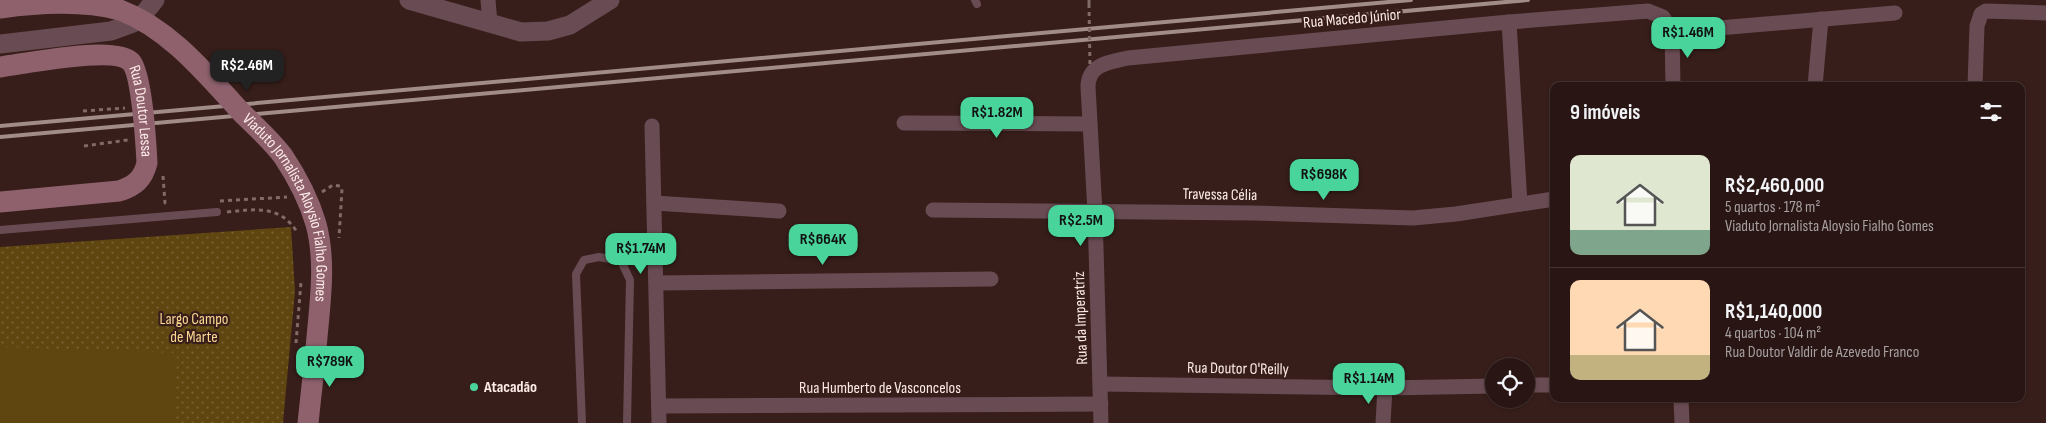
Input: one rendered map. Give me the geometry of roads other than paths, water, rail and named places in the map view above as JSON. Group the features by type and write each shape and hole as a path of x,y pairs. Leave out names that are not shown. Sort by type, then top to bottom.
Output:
{"main road":[{"name":"Viaduto Jornalista Aloysio Fialho Gomes","path":"0,8 48,2 78,1 120,9 155,28 196,63 282,156 305,194 316,224 321,248 322,272 306,346 308,423"},
{"name":"Rua Doutor Lessa","path":"0,68 107,54 124,57 131,62 136,70 146,139 147,163 145,173 131,188 100,194 0,202"}],"street":[{"path":"111,32 120,23 125,14 125,0"},
{"path":"0,44 111,32 134,23 155,0"},
{"path":"409,0 521,32 548,31 570,25 610,0"},
{"path":"488,0 490,23"},
{"name":"Rua Macedo Júnior","path":"1090,71 1102,64 1128,58 1509,22 1648,11 1663,17 1672,32"},
{"path":"1975,82 1977,26 1981,14 1986,11 2046,12"},
{"path":"1674,82 1672,32 1895,13"},
{"path":"1815,82 1820,19"},
{"path":"1509,22 1520,204"},
{"name":"Rua da Imperatriz","path":"1090,71 1088,87 1101,384 1101,423"},
{"path":"904,123 1090,124"},
{"path":"652,126 659,423"},
{"name":"Travessa Célia","path":"1094,212 1252,213 1413,218 1456,214 1550,200"},
{"path":"654,203 779,211"},
{"path":"933,210 1094,212"},
{"path":"656,283 991,279"},
{"name":"Rua Doutor O'Reilly","path":"1101,384 1385,388 1485,386"},
{"path":"1535,386 1550,385"},
{"path":"1383,423 1385,388"},
{"path":"1681,402 1682,423"},
{"name":"Rua Humberto de Vasconcelos","path":"659,406 1101,404"}],"lane":[{"path":"0,230 217,212"},
{"path":"582,423 576,274 584,260 600,257 621,261 630,280 628,423"}],"railway":[{"path":"0,126 1411,0"},
{"path":"0,137 1528,0"}],"place":[{"name":"Atacadão","path":"474,387"}],"park label":[{"name":"Largo Campo de Marte","path":"194,328"}]}
